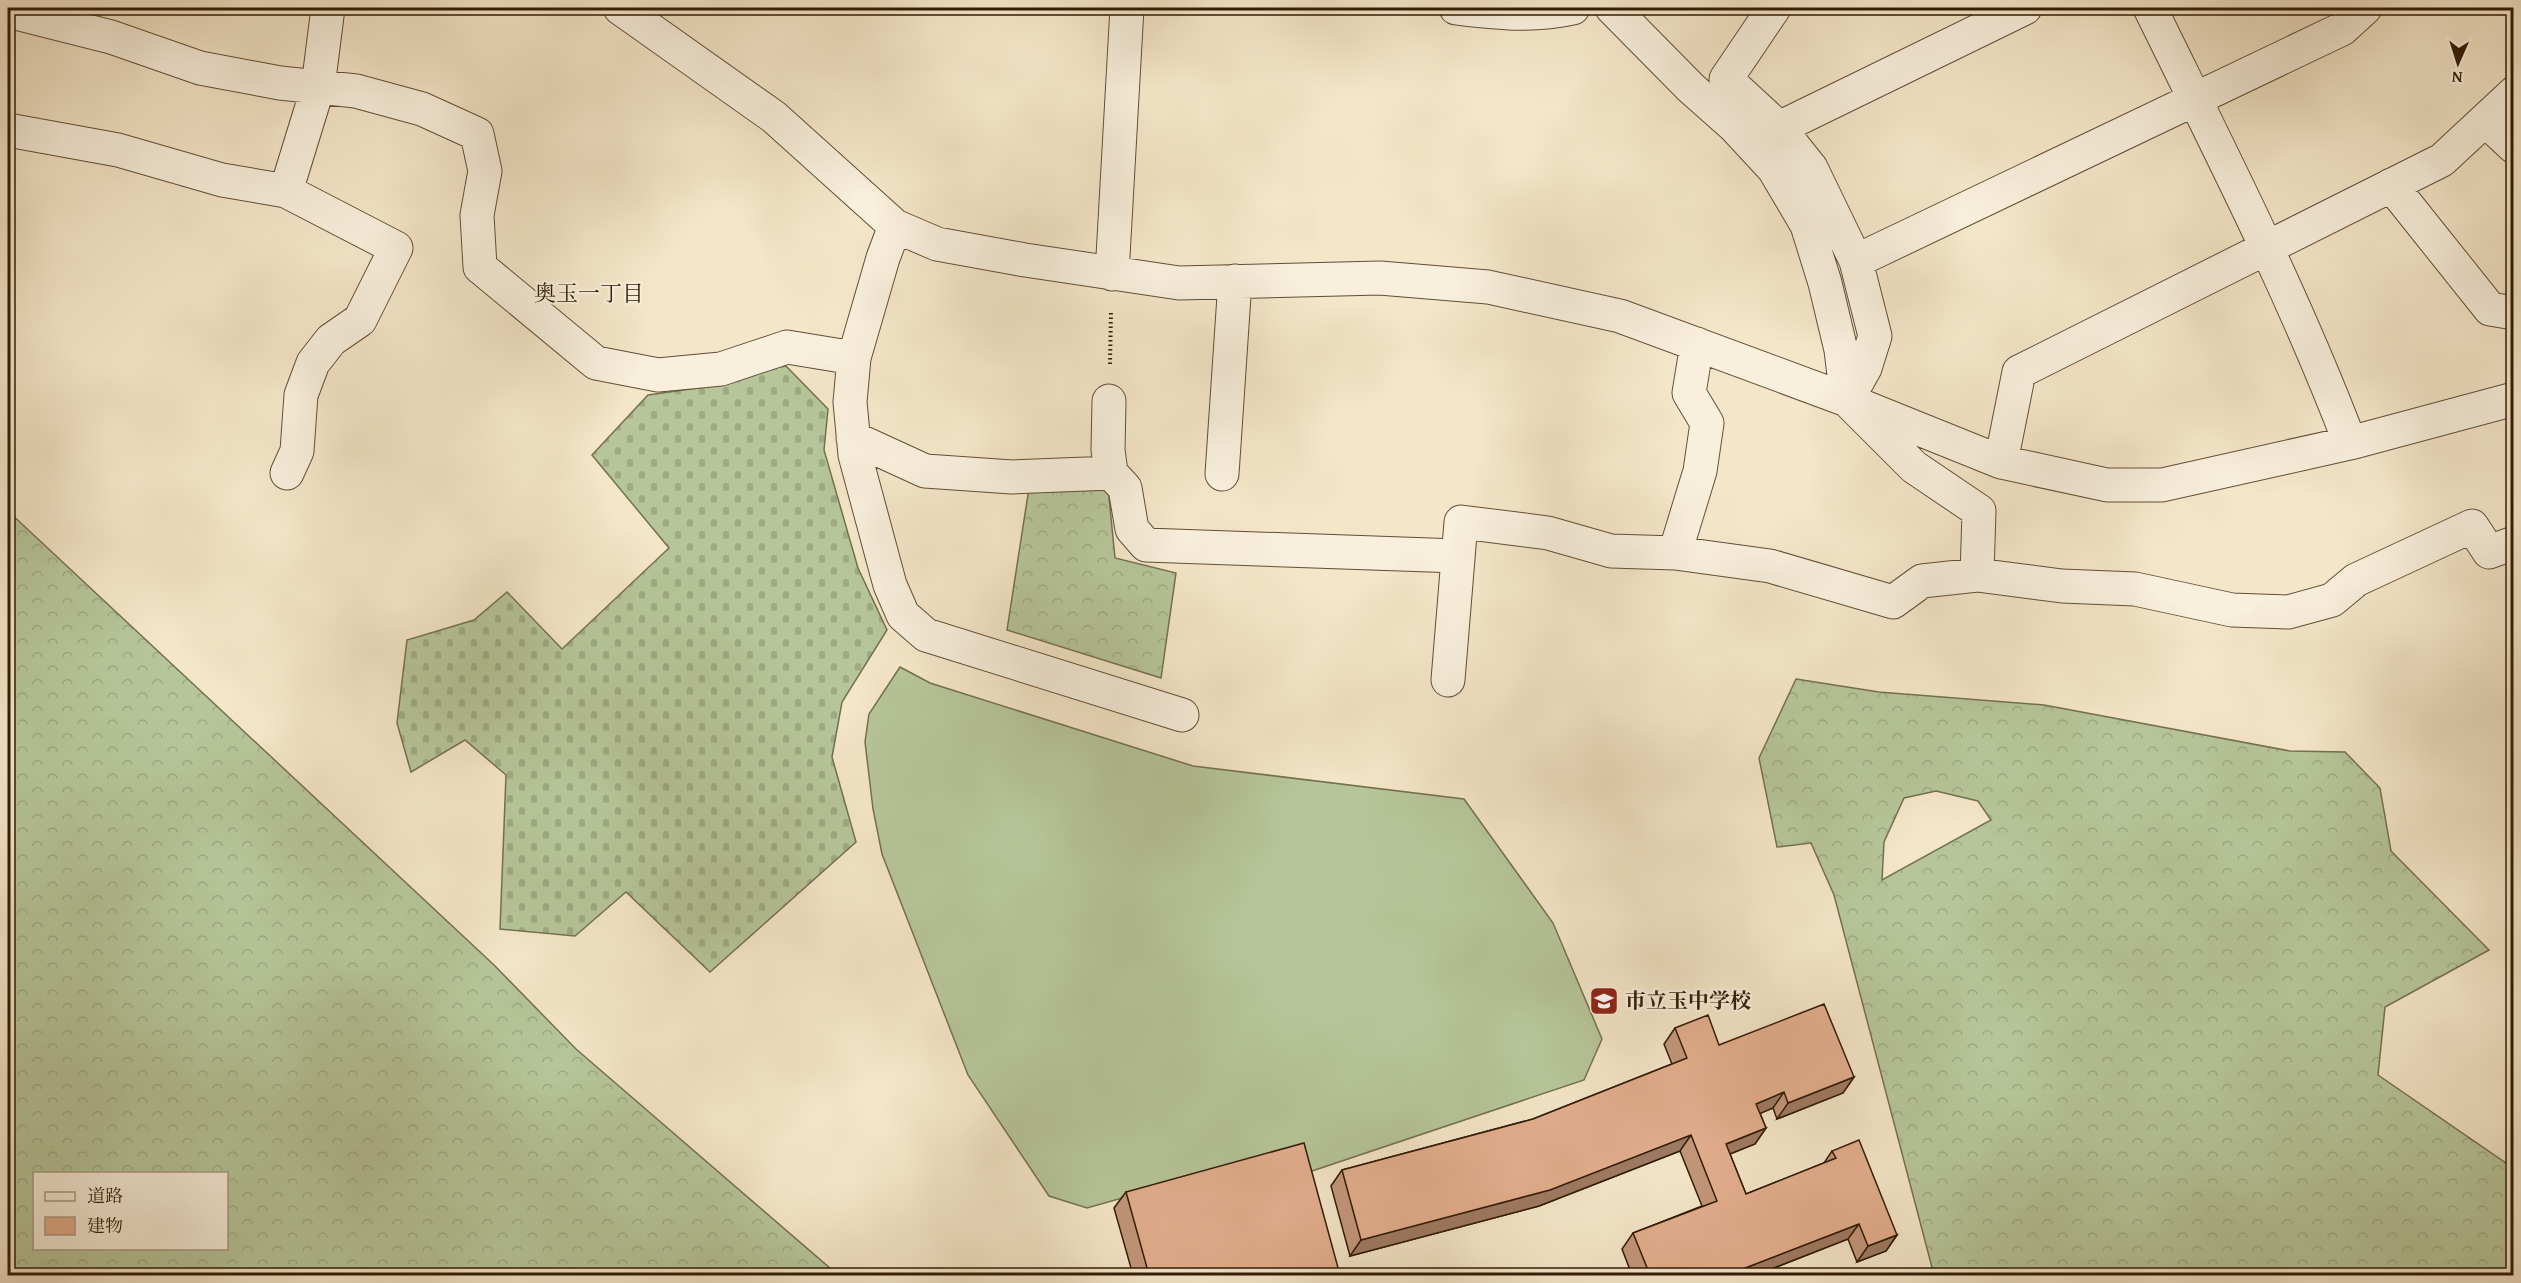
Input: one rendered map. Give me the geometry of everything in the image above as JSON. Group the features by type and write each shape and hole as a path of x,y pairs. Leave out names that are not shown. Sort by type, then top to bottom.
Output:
{"street":[{"path":"286,191 318,87 328,8"},
{"path":"620,8 774,117 895,226 936,244 1112,274 1179,282 1380,278 1488,287 1620,316 1846,400 2001,462 2107,484 2162,485 2350,443 2514,399"},
{"path":"1112,274 1127,8"},
{"path":"1456,8 1503,14 1541,14 1573,8"},
{"path":"1612,8 1691,88 1735,127 1774,169 1807,225 1841,350 1846,400 1914,467 1979,511 1977,575"},
{"path":"1774,8 1726,79 1779,128 1811,168 1856,261 1875,336 1866,368 1846,400"},
{"path":"1779,128 2025,8"},
{"path":"2150,8 2267,247 2320,364 2350,443"},
{"path":"1856,261 2342,29 2365,8"},
{"path":"8,11 111,38 200,68 356,91 422,109 477,134 485,171 477,215 480,267 596,363 658,375 720,369 787,347 854,358"},
{"path":"2001,462 2019,372 2442,160 2514,93"},
{"path":"2485,120 2514,147"},
{"path":"8,130 118,150 222,180 286,191 396,248 360,320 331,340 313,363 301,395 297,451 287,473"},
{"path":"2391,185 2490,309 2514,313"},
{"path":"895,226 854,358 850,402 855,455 890,585 903,615 926,635 1182,715"},
{"path":"1222,474 1235,281"},
{"path":"1675,553 1700,471 1707,423 1689,393 1697,344"},
{"path":"1109,401 1108,450 1111,473 1125,488 1132,529 1146,544 1458,556"},
{"path":"853,438 925,471 1012,477 1111,473"},
{"path":"1448,680 1461,522 1548,533 1611,551 1675,553 1770,566 1893,602 1922,581 1977,575 2062,586 2135,589 2232,609 2288,612 2332,600 2356,580 2472,526 2489,552 2514,543"}],"path":[{"path":"1109,401 1112,274"}],"green space":[{"path":"786,366 828,409 824,450 858,568 887,630 842,702 832,757 856,842 710,972 626,892 575,936 500,929 506,775 465,740 411,772 397,723 407,640 474,620 507,592 562,649 669,548 592,455 648,395 726,384 767,369"},
{"path":"1108,487 1115,558 1176,573 1161,678 1007,630 1029,488"},
{"path":"8,511 494,965 576,1049 838,1275 8,1275"},
{"path":"900,667 930,683 1193,766 1464,799 1553,923 1602,1039 1584,1080 1303,1174 1295,1149 1087,1208 1049,1196 968,1075 882,854 873,809 865,742 869,714"},
{"path":"1796,679 1879,692 2044,705 2290,751 2345,752 2380,788 2391,851 2489,950 2385,1007 2378,1075 2513,1168 2513,1275 1934,1275 1834,895 1811,843 1777,847 1759,758","holes":["1936,791 1978,801 1991,820 1882,880 1884,842 1904,798"]}],"building":[{"path":"1824,1004 1854,1077 1788,1103 1784,1092 1756,1104 1766,1128 1726,1144 1746,1194 1836,1158 1832,1151 1859,1140 1897,1235 1868,1246 1859,1224 1727,1275 1650,1275 1633,1233 1717,1201 1691,1135 1550,1190 1361,1240 1342,1170 1533,1119 1687,1058 1675,1028 1708,1015 1719,1045"},
{"path":"1304,1143 1340,1275 1149,1275 1126,1192"}],"place":[{"name":"市立玉中学校","path":"1604,1001"}],"district":[{"name":"奥玉一丁目","path":"589,293"}]}
